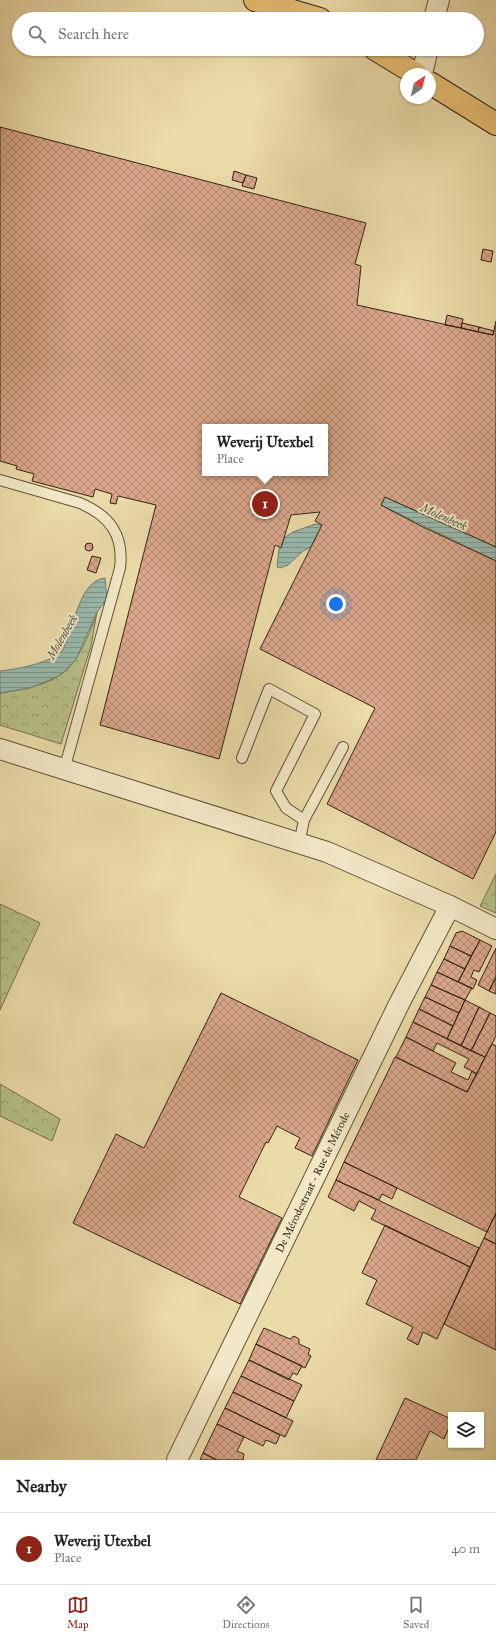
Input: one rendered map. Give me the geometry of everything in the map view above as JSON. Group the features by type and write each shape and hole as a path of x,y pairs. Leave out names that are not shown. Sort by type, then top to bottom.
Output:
{"main road":[{"path":"255,0 296,12"},
{"path":"386,56 406,68"},
{"path":"436,87 496,124"}],"street":[{"path":"436,12 439,0"},
{"path":"423,68 426,56"},
{"path":"0,749 327,852 450,906 496,929"},
{"name":"De Mérodestraat - Rue de Mérode","path":"177,1460 396,1011 450,906"}],"lane":[{"path":"0,480 93,508 104,517 113,528 119,540 122,553 120,568 64,770"},
{"path":"242,758 269,689 315,714 276,791 286,808 304,820"},
{"path":"299,844 304,820 343,747"}],"green space":[{"path":"97,612 91,646 61,744 0,725 0,693 38,685 53,679 66,670 78,656 83,647"},
{"path":"496,874 496,913 480,906"},
{"path":"0,904 40,923 0,1010"},
{"path":"0,1084 60,1119 52,1141 0,1116"}],"water":[{"path":"385,497 496,547 496,561 381,505"},
{"path":"315,524 322,525 311,547 303,551 288,565 280,568 277,567 279,548 281,548 284,538 293,532"},
{"path":"105,578 107,599 97,612 76,659 66,670 59,676 30,688 0,693 0,671 16,669 42,662 50,659 62,651 83,597 96,581"}],"building":[{"path":"0,127 366,223 355,264 361,266 357,305 493,335 496,321 496,547 385,497 381,505 421,526 496,561 496,832 473,879 327,804 375,708 260,649 322,525 315,521 320,512 291,515 281,548 275,545 219,759 100,725 156,505 118,496 116,504 110,503 112,494 95,489 93,497 32,481 34,474 16,469 17,466 0,461"},
{"path":"234,171 246,175 243,183 232,180"},
{"path":"246,175 257,178 254,189 242,186"},
{"path":"483,249 493,251 491,262 481,260"},
{"path":"447,315 463,319 461,328 445,325"},
{"path":"462,323 479,327 478,332 461,328"},
{"path":"479,327 494,331 493,335 478,332"},
{"path":"89,543 92,544 92,550 89,551 86,550 85,547 86,544"},
{"path":"92,556 101,558 96,573 87,570"},
{"path":"462,931 480,940 471,956 450,946 456,933"},
{"path":"480,940 492,946 479,972 474,970 471,977 477,980 473,989 458,982"},
{"path":"450,946 471,956 465,969 444,959"},
{"path":"496,948 496,977 489,991 478,985"},
{"path":"444,959 465,969 458,982 437,972"},
{"path":"437,972 472,988 465,1000 431,985"},
{"path":"496,977 496,994 489,991"},
{"path":"431,985 465,1000 459,1013 425,997"},
{"path":"221,993 358,1060 312,1156 295,1148 300,1138 277,1126 268,1143 266,1142 239,1197 282,1218 240,1304 73,1223 116,1134 144,1148"},
{"path":"425,997 459,1013 453,1026 419,1009"},
{"path":"465,1000 479,1007 461,1046 447,1039"},
{"path":"479,1007 490,1013 471,1051 461,1046"},
{"path":"419,1009 453,1026 447,1039 413,1022"},
{"path":"490,1013 496,1016 496,1036 485,1057 471,1051"},
{"path":"413,1022 485,1057 477,1074 464,1067 469,1059 437,1043 433,1051 406,1037"},
{"path":"406,1037 456,1063 451,1072 468,1080 472,1071 477,1074 467,1092 396,1057"},
{"path":"492,1044 496,1046 496,1213 487,1232 344,1162 395,1057 467,1092"},
{"path":"344,1162 397,1188 392,1199 382,1194 379,1200 336,1180"},
{"path":"336,1180 479,1248 470,1267 371,1219 376,1210 359,1201 354,1211 328,1197"},
{"path":"496,1213 496,1244 484,1238"},
{"path":"385,1225 470,1267 437,1339 423,1332 418,1345 407,1339 413,1327 366,1304 377,1280 362,1273"},
{"path":"484,1238 496,1244 496,1350 444,1324"},
{"path":"264,1328 290,1339 294,1336 299,1339 299,1344 310,1349 308,1354 311,1356 305,1368 256,1344"},
{"path":"256,1344 302,1366 297,1375 293,1373 289,1380 249,1360"},
{"path":"249,1360 302,1385 294,1401 241,1376"},
{"path":"241,1376 294,1401 286,1418 233,1392"},
{"path":"233,1392 293,1421 285,1437 225,1408"},
{"path":"405,1398 448,1418 448,1430 444,1439 430,1431 416,1460 376,1460"},
{"path":"225,1408 280,1435 276,1444 266,1440 263,1446 217,1424"},
{"path":"217,1424 244,1437 237,1451 244,1454 243,1460 217,1460 203,1453"},
{"path":"203,1453 217,1460 200,1460"}],"place":[{"name":"Weverij Utexbel","path":"265,504"}],"water label":[{"name":"Molenbeek","path":"444,517"},
{"name":"Molenbeek","path":"62,637"}]}
